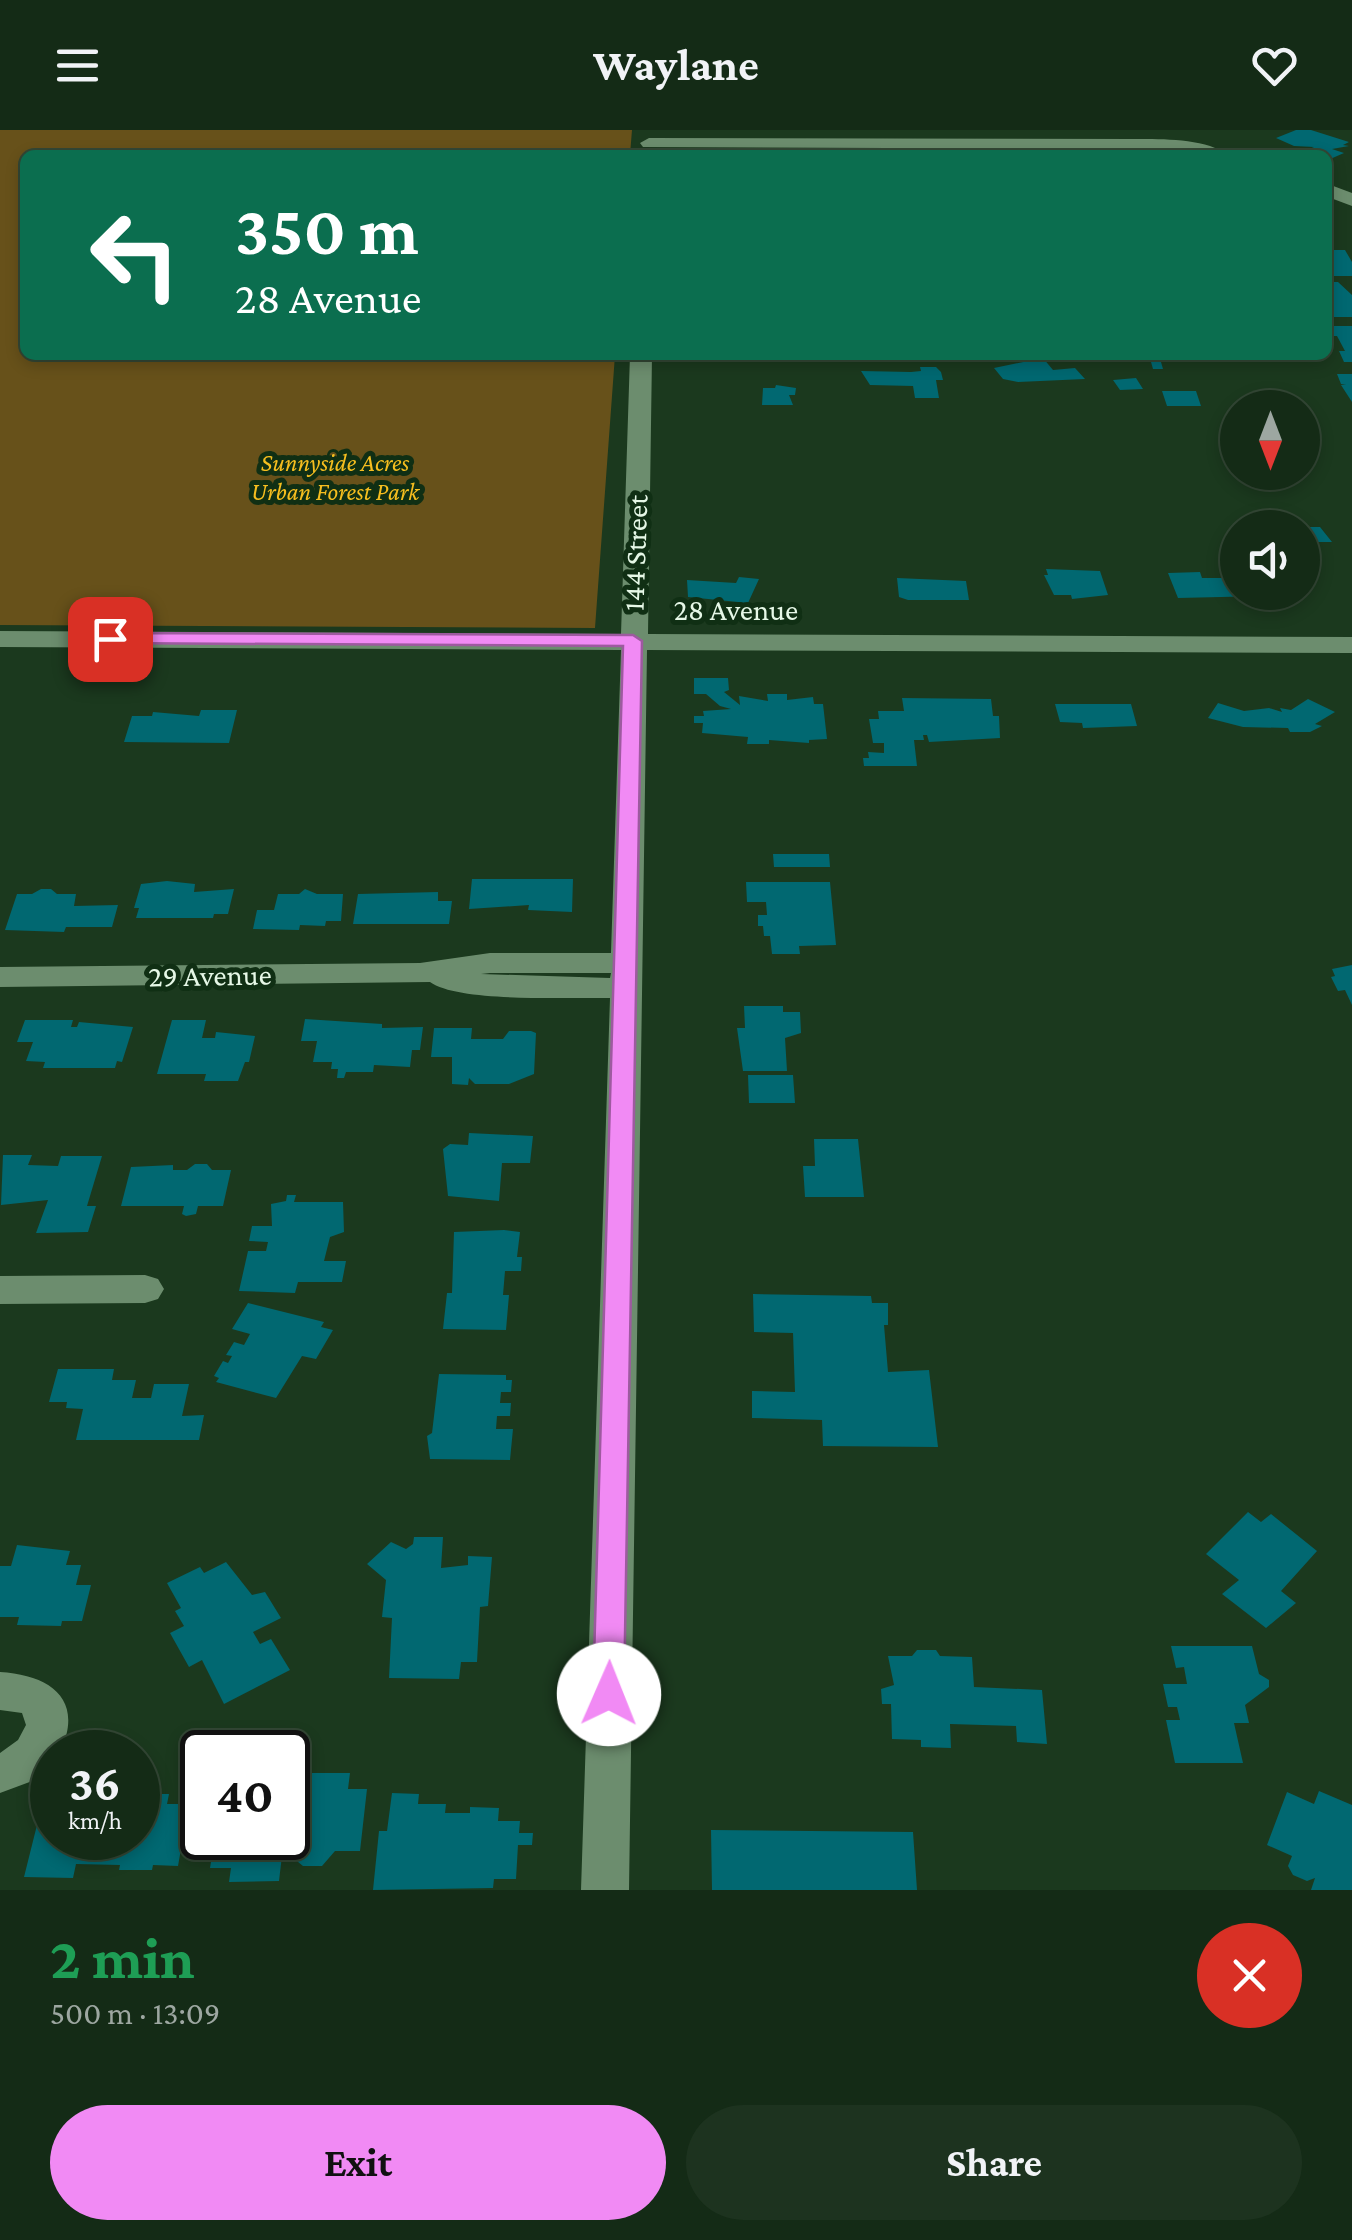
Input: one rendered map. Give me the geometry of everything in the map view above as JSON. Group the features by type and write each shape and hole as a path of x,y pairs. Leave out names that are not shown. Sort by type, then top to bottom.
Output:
{"street":[{"path":"650,142 1132,144 1192,150"},
{"name":"144 Street","path":"604,1890 641,360"},
{"name":"28 Avenue","path":"0,639 1352,644"},
{"name":"29 Avenue","path":"0,977 420,973 491,986 624,976"},
{"path":"0,1290 146,1289"},
{"path":"0,1690 31,1694 48,1713 49,1727 36,1754 22,1765 0,1773"}],"green space":[{"name":"Sunnyside Acres Urban Forest Park","path":"0,130 632,130 630,150 20,150 20,360 615,360 595,628 0,625"}],"building":[{"path":"1296,130 1311,130 1349,142 1343,145 1349,146 1332,149 1344,153 1332,158 1332,150 1307,150 1314,147 1294,146 1276,138"},
{"path":"1332,250 1345,250 1352,262 1352,276 1332,276"},
{"path":"1332,282 1338,282 1352,295 1352,317 1332,317"},
{"path":"1332,326 1352,326 1352,362 1344,362 1339,351 1345,351 1337,336 1332,336"},
{"path":"1045,360 1053,370 1075,368 1085,379 1018,382 1003,379 994,368"},
{"path":"1141,360 1172,362 1161,362 1163,369 1153,369 1151,362"},
{"path":"920,367 936,367 941,372 943,380 936,380 939,398 915,398 913,386 870,385 861,371 911,372 921,371"},
{"path":"1337,374 1352,374 1352,402 1341,385 1346,384 1341,384"},
{"path":"1136,378 1143,389 1120,390 1113,380"},
{"path":"763,388 796,388 795,395 789,395 793,405 762,405"},
{"path":"1162,391 1196,391 1201,406 1167,406"},
{"path":"1320,527 1332,542 1320,542"},
{"path":"1046,569 1100,571 1108,595 1072,599 1071,595 1054,595 1044,575 1048,575"},
{"path":"1200,572 1202,578 1220,578 1220,597 1178,598 1168,573"},
{"path":"739,577 759,579 748,603 688,597 687,580 736,583"},
{"path":"897,578 966,581 969,600 908,600 899,597"},
{"path":"694,678 728,678 729,690 724,692 740,705 739,696 768,701 767,694 787,694 787,700 813,697 814,704 823,704 827,739 747,744 748,737 702,733 703,723 694,723 694,716 704,716 703,711 731,709 720,706 706,694 694,694"},
{"path":"902,698 991,699 993,716 999,716 1000,738 929,742 927,735 923,735 924,740 914,740 917,766 864,766 863,758 869,758 868,752 884,753 884,743 873,743 869,719 879,719 878,711 904,711"},
{"path":"1308,699 1335,712 1315,724 1322,726 1310,732 1243,727 1208,718 1218,703 1244,711 1269,708 1282,712 1280,708 1291,710"},
{"path":"1055,704 1131,704 1137,726 1083,728 1082,723 1060,722"},
{"path":"201,710 237,710 229,743 124,742 132,716 152,716 153,712 199,716"},
{"path":"773,854 829,854 830,867 774,867"},
{"path":"472,879 573,879 572,912 528,910 529,905 469,909"},
{"path":"746,882 830,882 836,945 799,946 800,954 772,954 770,936 764,936 763,926 758,926 758,915 767,915 766,902 747,902"},
{"path":"141,884 195,884 194,892 234,889 228,914 214,914 213,918 136,918 139,908 134,908"},
{"path":"41,889 76,894 74,906 118,905 112,927 66,927 64,932 5,930 17,894 32,894"},
{"path":"305,889 317,894 343,894 341,921 326,921 325,926 300,925 299,930 253,929 257,910 274,910 278,894 299,894"},
{"path":"438,892 438,901 452,901 449,924 353,924 358,894"},
{"path":"1352,965 1352,1005 1345,990 1338,991 1331,977 1335,976 1332,969"},
{"path":"744,1006 783,1006 783,1012 800,1012 801,1033 785,1038 787,1071 743,1071 737,1028 745,1028"},
{"path":"305,1019 382,1024 382,1028 423,1027 420,1050 412,1050 410,1067 374,1065 373,1072 346,1072 344,1078 337,1078 338,1069 331,1069 332,1062 313,1062 317,1041 301,1041"},
{"path":"25,1020 73,1020 71,1027 77,1027 79,1022 133,1027 122,1062 117,1061 115,1068 43,1068 45,1062 26,1061 33,1042 17,1042"},
{"path":"172,1020 206,1020 202,1038 215,1038 216,1032 255,1036 249,1062 245,1062 238,1081 204,1081 206,1074 157,1074"},
{"path":"434,1028 472,1028 471,1039 503,1039 509,1031 536,1033 534,1074 509,1084 475,1084 469,1078 468,1085 452,1084 452,1057 431,1057"},
{"path":"748,1075 793,1075 795,1103 749,1103"},
{"path":"469,1133 533,1136 530,1163 502,1163 499,1201 448,1196 443,1149 450,1144 468,1145"},
{"path":"814,1139 858,1139 864,1197 805,1197 803,1166 815,1166"},
{"path":"3,1155 32,1155 28,1165 58,1166 61,1156 102,1156 87,1206 96,1206 88,1232 36,1233 48,1200 1,1205"},
{"path":"195,1164 207,1164 212,1170 231,1170 223,1206 198,1206 196,1214 186,1216 182,1214 184,1206 121,1206 131,1167 173,1165 173,1170 187,1170"},
{"path":"287,1195 296,1195 294,1202 343,1202 344,1232 330,1237 324,1261 346,1261 342,1282 298,1282 295,1293 239,1291 248,1251 266,1251 268,1242 249,1241 252,1226 272,1226 271,1204 286,1201"},
{"path":"454,1232 520,1232 517,1257 522,1257 521,1271 505,1271 503,1295 509,1295 506,1330 443,1329 447,1293 452,1293"},
{"path":"753,1294 871,1296 872,1303 888,1303 888,1325 884,1325 888,1372 929,1370 938,1447 823,1446 822,1420 752,1418 752,1391 795,1392 793,1333 754,1332"},
{"path":"248,1303 324,1322 321,1327 333,1330 316,1359 302,1356 276,1398 216,1382 219,1378 214,1376 223,1361 228,1363 232,1356 226,1355 234,1342 244,1345 250,1334 232,1329"},
{"path":"58,1369 114,1369 112,1380 136,1380 132,1398 151,1398 154,1384 189,1384 182,1416 204,1415 199,1440 76,1440 83,1409 66,1408 67,1402 49,1402"},
{"path":"439,1374 506,1375 506,1380 512,1380 511,1392 501,1392 500,1403 511,1403 510,1416 497,1416 496,1429 513,1429 510,1460 430,1459 427,1436 432,1433"},
{"path":"1248,1512 1261,1522 1271,1514 1317,1551 1281,1591 1296,1603 1266,1628 1222,1594 1239,1580 1206,1554"},
{"path":"414,1537 443,1537 441,1568 468,1565 468,1556 492,1557 488,1606 480,1607 477,1662 461,1662 459,1679 389,1678 392,1618 382,1617 386,1580 367,1564 391,1542 406,1549 413,1544"},
{"path":"17,1545 70,1551 66,1565 81,1565 76,1585 91,1585 82,1621 62,1621 61,1626 17,1625 19,1617 0,1617 0,1566 11,1566"},
{"path":"226,1562 252,1595 265,1592 281,1618 253,1632 260,1644 271,1639 290,1670 224,1704 202,1660 189,1667 170,1633 184,1626 175,1611 181,1608 167,1583 200,1567 204,1573"},
{"path":"1171,1646 1252,1646 1259,1674 1269,1680 1269,1687 1245,1705 1249,1723 1234,1723 1243,1763 1175,1763 1166,1720 1180,1720 1177,1707 1168,1707 1163,1684 1187,1684 1184,1667 1176,1668"},
{"path":"917,1650 936,1650 940,1656 972,1657 974,1687 1042,1690 1047,1744 1017,1742 1016,1726 950,1724 951,1748 921,1747 921,1740 892,1739 891,1704 882,1704 881,1689 894,1685 888,1656 912,1656"},
{"path":"310,1773 350,1773 348,1789 367,1789 360,1851 335,1851 322,1866 303,1866 296,1860 310,1860"},
{"path":"1319,1791 1352,1805 1352,1890 1311,1890 1315,1878 1307,1881 1293,1875 1288,1866 1292,1856 1267,1845 1287,1792 1314,1804"},
{"path":"392,1793 419,1794 418,1804 446,1804 445,1813 470,1813 470,1807 499,1808 498,1821 520,1821 519,1833 533,1833 532,1845 518,1845 516,1879 494,1879 493,1888 373,1890 379,1831 387,1831"},
{"path":"160,1794 169,1794 167,1804 180,1804 178,1866 119,1870 120,1865 76,1864 73,1878 24,1877 30,1853 30,1860 160,1860"},
{"path":"711,1830 913,1832 917,1890 712,1890"},
{"path":"211,1860 281,1860 279,1881 229,1882 231,1868 210,1868"}],"route":[{"path":"110,639 633,641 609,1694"}]}
